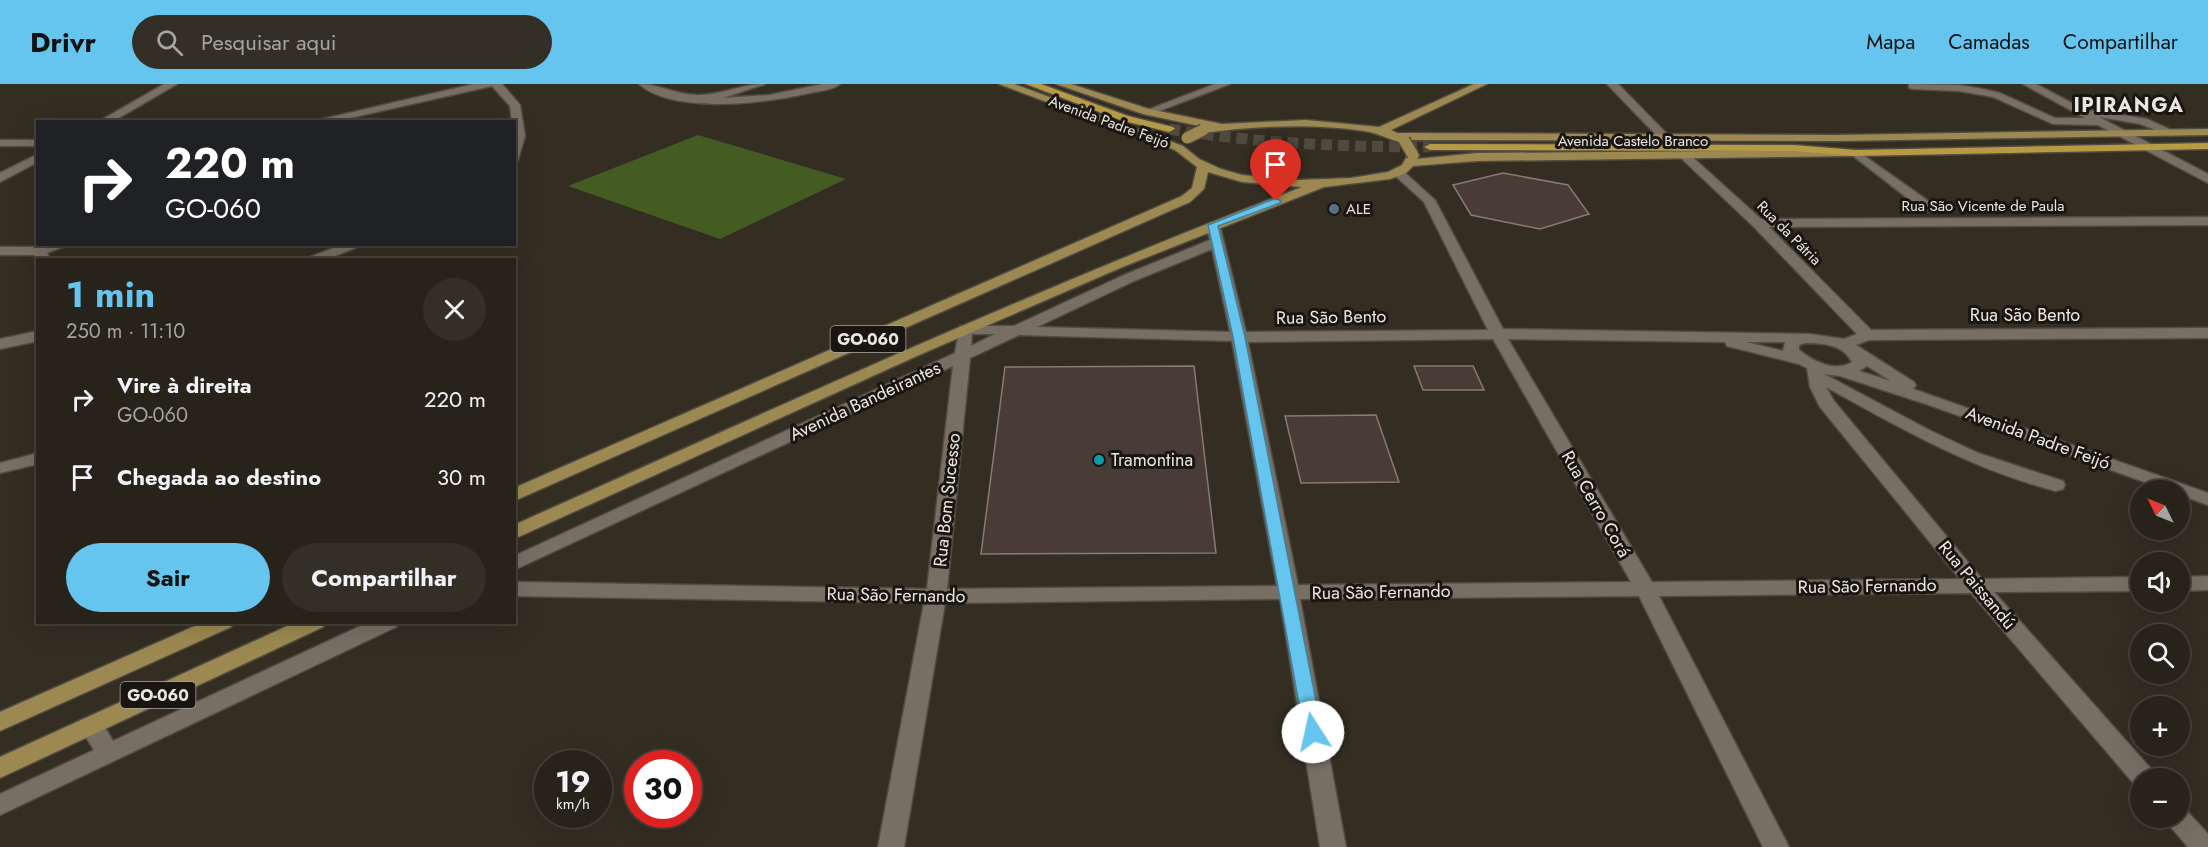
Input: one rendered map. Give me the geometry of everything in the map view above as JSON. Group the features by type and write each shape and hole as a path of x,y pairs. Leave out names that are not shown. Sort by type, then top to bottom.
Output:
{"highway":[{"path":"1031,84 1124,118 1170,129"},
{"name":"Avenida Castelo Branco","path":"1430,147 1794,148 1856,153 2208,146"}],"main road":[{"name":"Avenida Padre Feijó","path":"1004,84 1183,143 1187,158 1203,167"},
{"name":"Avenida Padre Feijó","path":"1061,84 1147,112 1222,127"},
{"path":"1380,131 1482,84"},
{"path":"1419,112 1416,117 1419,123 1435,132 1455,138"},
{"name":"Avenida Castelo Branco","path":"1222,127 1321,124 1380,131 1401,138 1663,136 1837,138 2208,132"},
{"path":"1183,143 1203,130 1222,127"},
{"path":"1398,173 1411,159 1401,138"},
{"name":"Avenida Castelo Branco","path":"1794,148 1837,138"},
{"name":"Avenida Castelo Branco","path":"1411,159 1856,153"},
{"path":"1203,167 1260,180 1319,185"},
{"name":"GO-060","path":"516,494 1186,199 1198,189 1203,167"},
{"name":"GO-060","path":"516,532 965,329 1213,225 1319,185 1398,173"},
{"name":"GO-060","path":"0,722 220,624"},
{"name":"GO-060","path":"0,768 312,624"}],"street":[{"path":"108,120 172,84"},
{"path":"324,120 488,84"},
{"path":"496,84 515,105 516,120"},
{"path":"644,84 672,97 701,100 766,100 835,84"},
{"path":"701,100 760,84"},
{"path":"1147,112 1225,84"},
{"path":"1612,84 1663,136"},
{"path":"2028,84 2208,179"},
{"path":"1913,86 1978,91 1996,95 2053,120 2103,123"},
{"path":"2081,111 2143,121 2172,133"},
{"path":"516,120 517,136"},
{"path":"0,143 36,143"},
{"path":"1856,153 1929,208"},
{"name":"Rua da Pátria","path":"1685,156 1758,223 1866,335"},
{"path":"0,178 36,159"},
{"name":"Rua Cerro Corá","path":"1398,173 1429,200 1498,334 1645,588 1776,847"},
{"name":"Rua São Vicente de Paula","path":"1758,223 2208,221"},
{"path":"1213,225 1239,337 1289,594 1333,847"},
{"name":"Avenida Bandeirantes","path":"516,563 1129,278 1216,242"},
{"path":"0,251 42,255 60,246"},
{"path":"315,258 351,246"},
{"name":"Rua São Bento","path":"965,329 1239,337 1498,334 1699,335 1802,338 1830,340 1844,345 1866,335 2208,333"},
{"name":"Rua Bom Sucesso","path":"891,847 936,596 965,329"},
{"name":"Rua São Bento","path":"1699,335 1822,372"},
{"path":"0,344 36,336"},
{"path":"1802,338 1792,343 1791,351 1923,434 1972,457 2056,485"},
{"name":"Avenida Padre Feijó","path":"1844,345 1935,401"},
{"path":"1822,372 1856,368 1861,363 1859,355"},
{"name":"Avenida Padre Feijó","path":"1822,372 1935,401 2208,499"},
{"name":"Rua Paissandú","path":"1822,372 1826,403 1976,585 2135,768"},
{"path":"0,468 36,459"},
{"path":"2190,584 2208,583"},
{"name":"Rua São Fernando","path":"516,589 936,596 2130,584"},
{"path":"0,805 385,624"},
{"path":"91,726 108,754"},
{"path":"2187,828 2204,847"}],"green space":[{"path":"698,135 846,179 720,239 568,186"}],"building":[{"path":"1503,173 1568,185 1589,214 1540,229 1471,215 1453,185"},
{"name":"Tramontina","path":"1194,366 1216,553 981,554 1005,367"},
{"path":"1414,366 1473,366 1484,390 1423,390"},
{"path":"1376,415 1399,482 1301,483 1285,416"}],"tunnel":[{"path":"1169,129 1234,138 1299,143 1430,147"}],"place":[{"name":"ALE","path":"1334,209"},
{"name":"Tramontina","path":"1099,460"}],"district":[{"name":"IPIRANGA","path":"2129,105"}],"route":[{"path":"1276,201 1213,225 1239,337 1289,594 1313,732"}]}
